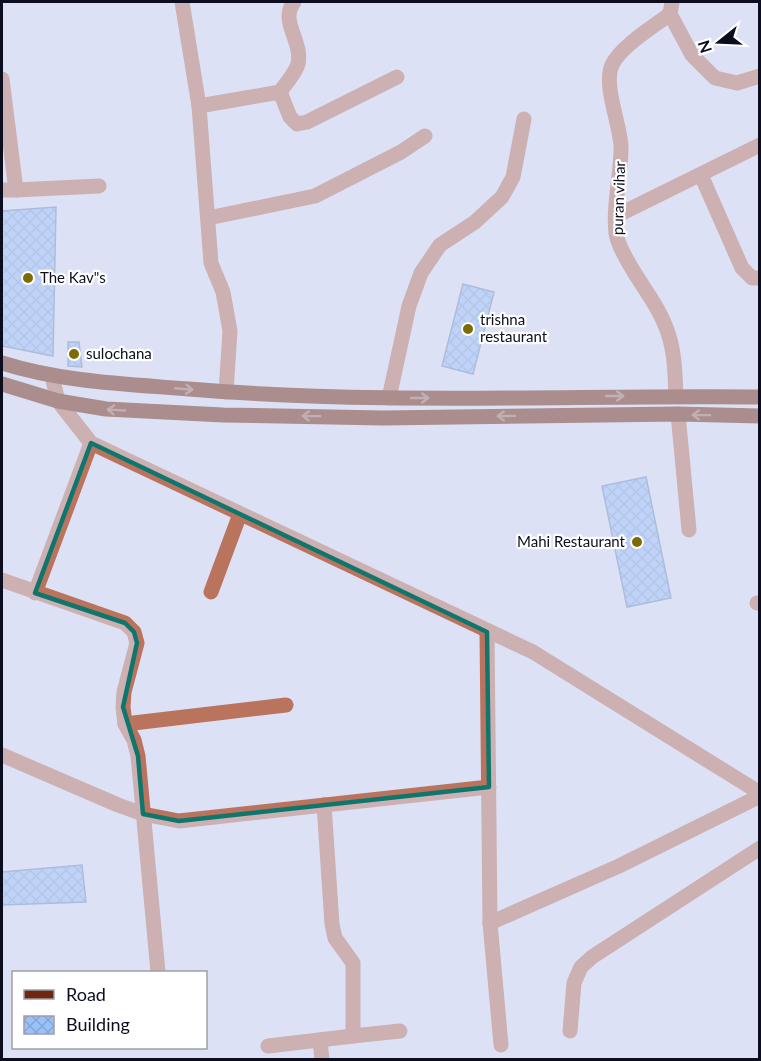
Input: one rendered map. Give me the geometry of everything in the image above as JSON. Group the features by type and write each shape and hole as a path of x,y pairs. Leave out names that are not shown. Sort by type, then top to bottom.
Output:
{"main road":[{"path":"2,363 52,376 225,392 389,398 759,397"},
{"path":"2,384 58,401 106,409 234,415 383,418 678,414 759,416"}],"street":[{"path":"182,2 199,106 211,263 223,292 230,331 225,392"},
{"path":"199,106 280,92 297,67 299,57 299,47 288,19 288,9 294,2"},
{"path":"671,8 692,55 715,78 737,83 759,76"},
{"name":"puran vihar","path":"671,8 624,49 612,66 609,81 621,147 616,238 626,263 659,312 668,333 674,358 676,396"},
{"path":"280,92 290,117 297,124 307,122 397,77"},
{"path":"2,78 9,190 99,186"},
{"path":"389,398 409,306 421,273 440,245 475,222 502,197 513,177 524,119"},
{"path":"208,218 315,196 401,152 425,136"},
{"path":"616,216 759,145"},
{"path":"701,175 742,268 752,278 759,278"},
{"path":"52,376 58,401 91,443 533,652 759,795"},
{"path":"678,414 689,530"},
{"path":"35,593 91,443"},
{"path":"212,592 240,514"},
{"path":"2,580 125,623 134,632 137,643 124,692 123,707 125,724 134,740 138,756 158,971"},
{"path":"487,632 490,923 501,1045"},
{"path":"125,724 286,705"},
{"path":"2,755 143,814 179,821 489,787"},
{"path":"490,923 620,866 759,795"},
{"path":"324,805 332,924 335,938 353,963 353,1036"},
{"path":"570,1031 574,983 581,967 592,957 759,848"},
{"path":"268,1046 400,1031"},
{"path":"320,1040 322,1059"}],"highlighted area":[{"path":"91,443 487,632 489,787 179,821 143,814 138,756 123,707 137,643 134,632 125,623 35,593"}],"building":[{"name":"The Kav\"s","path":"56,207 53,356 2,346 2,211"},
{"name":"trishna restaurant","path":"463,284 494,292 473,374 442,366"},
{"name":"sulochana","path":"68,342 79,342 82,367 68,366"},
{"name":"Mahi Restaurant","path":"646,477 671,598 627,607 602,486"},
{"path":"82,865 86,902 2,905 2,872"}],"place":[{"name":"The Kav\"s","path":"28,278"},
{"name":"trishna restaurant","path":"468,329"},
{"name":"sulochana","path":"74,354"},
{"name":"Mahi Restaurant","path":"637,542"}]}
